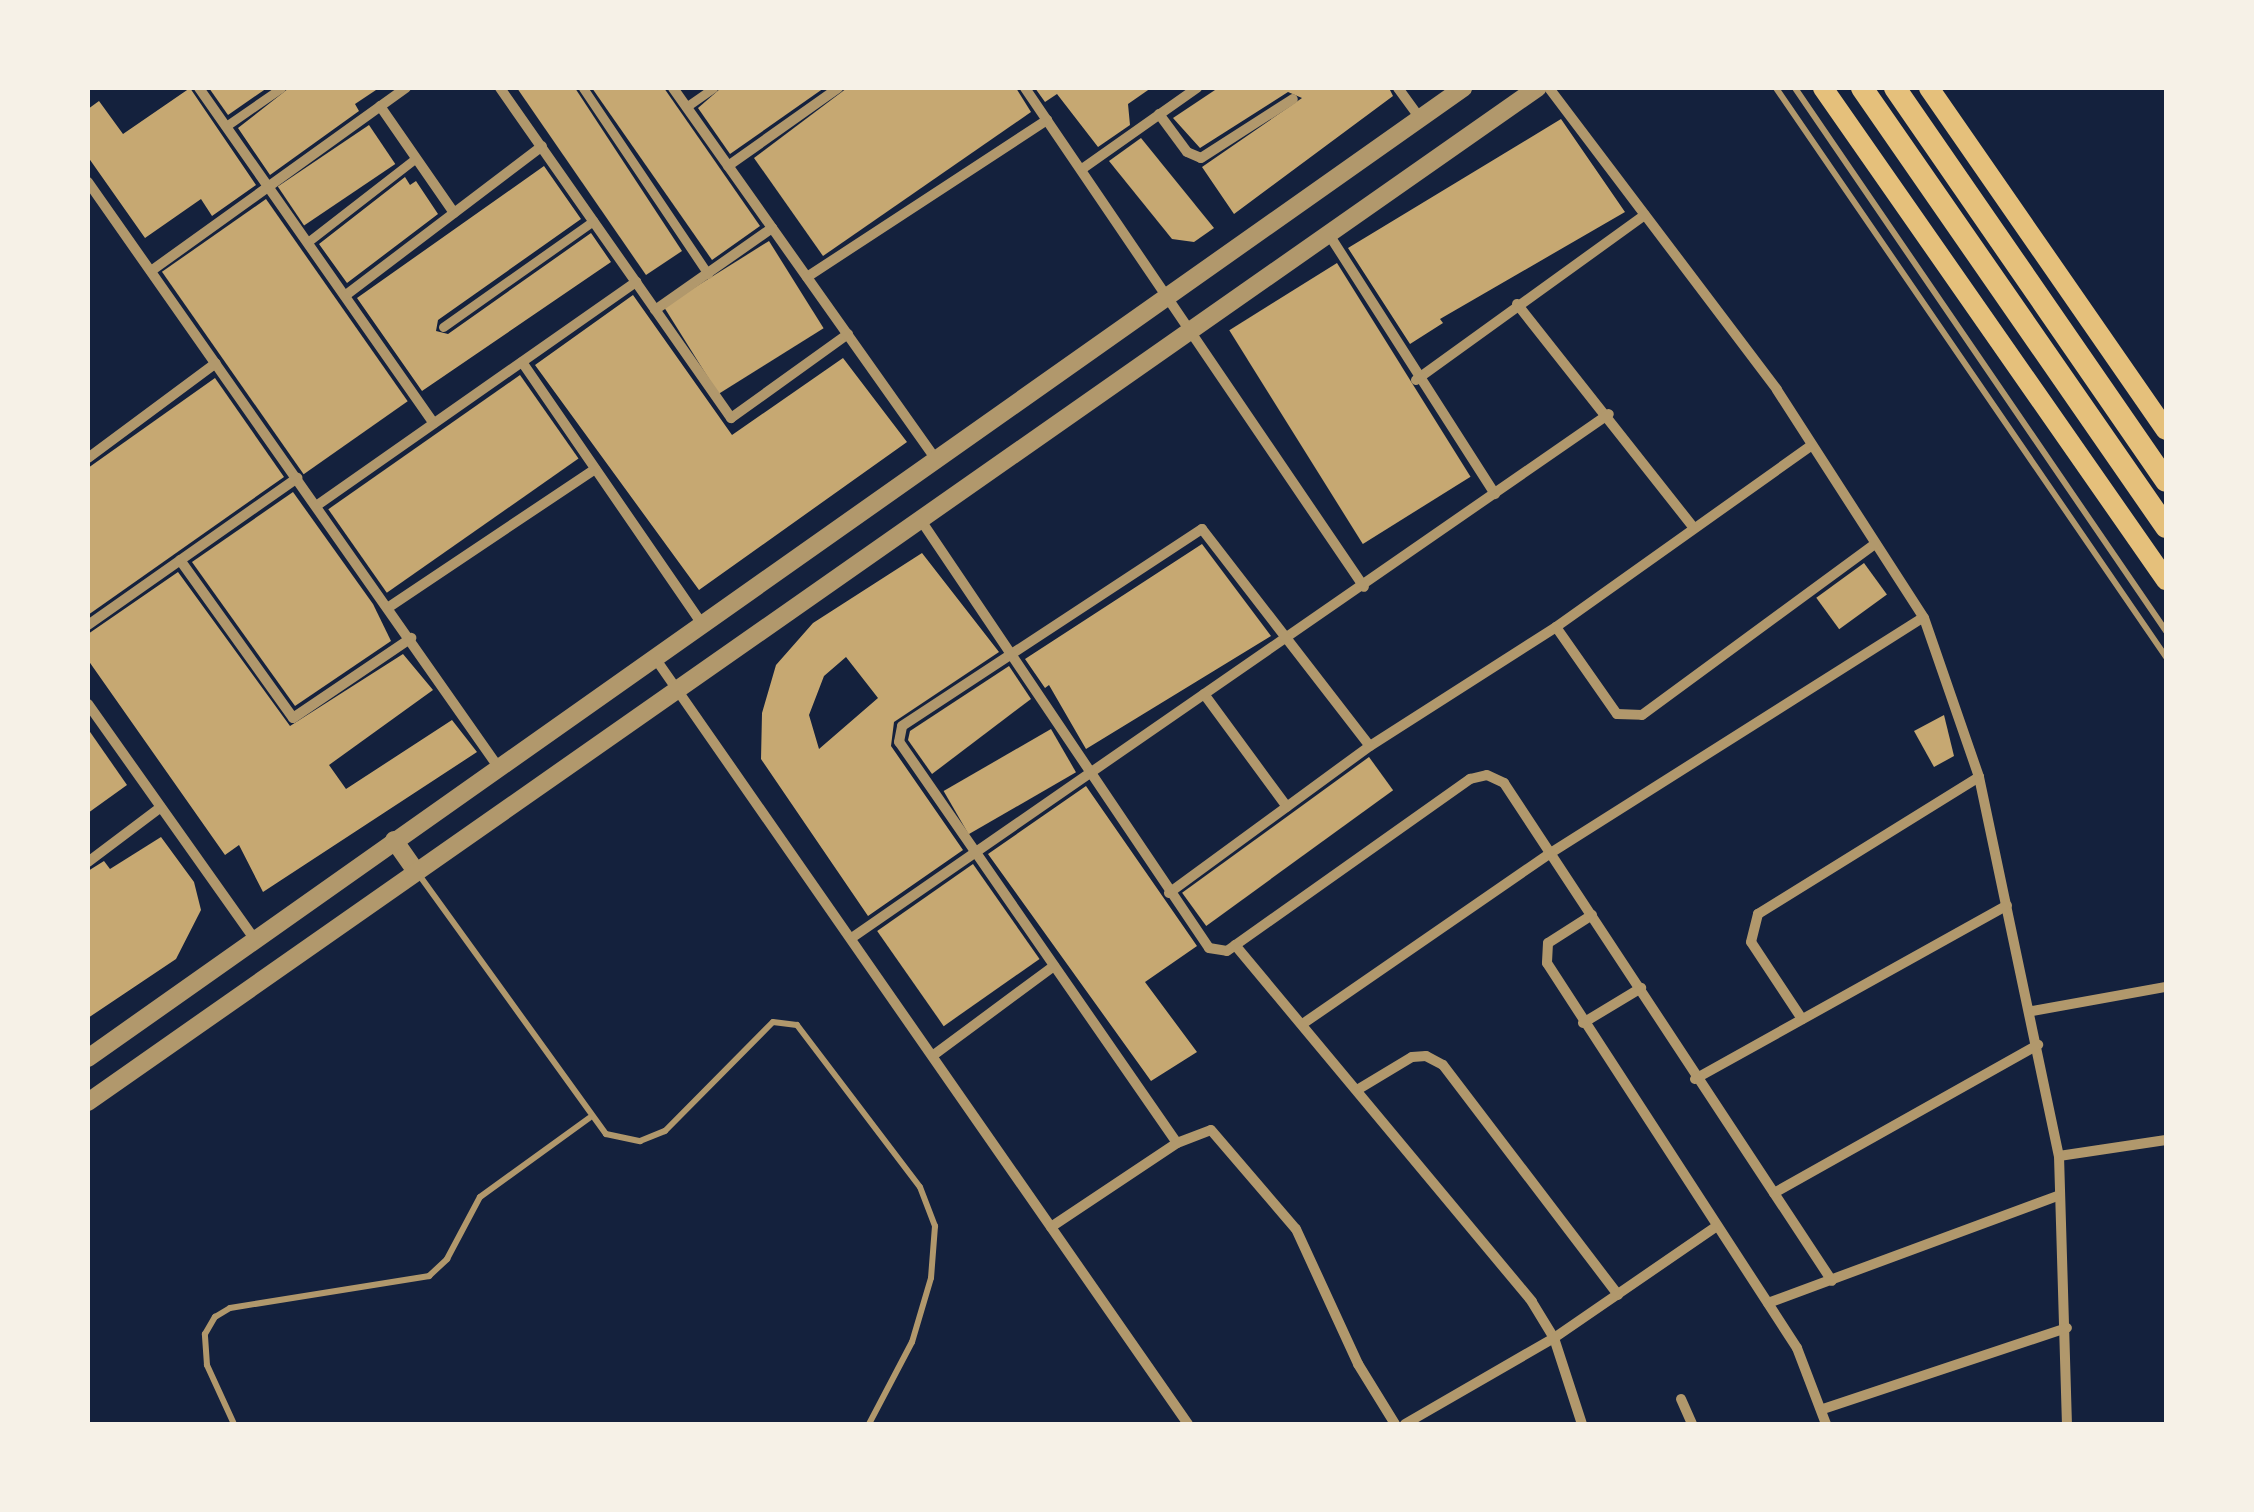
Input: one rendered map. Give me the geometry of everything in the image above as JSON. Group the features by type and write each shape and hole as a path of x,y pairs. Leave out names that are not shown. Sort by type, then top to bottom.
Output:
{"highway":[{"path":"1862,88 2012,299 2166,527"},
{"path":"1894,88 2166,481"}],"main road":[{"path":"1823,88 2166,580"},
{"path":"1929,88 2166,430"}],"street":[{"path":"199,88 229,124 434,423"},
{"path":"229,124 281,88"},
{"path":"152,270 406,88"},
{"path":"500,88 731,418 848,334"},
{"path":"583,88 708,274"},
{"path":"672,88 936,459"},
{"path":"686,107 713,88"},
{"path":"728,166 838,88"},
{"path":"1025,88 1164,298 1364,587"},
{"path":"1082,170 1196,88"},
{"path":"1398,88 1420,118"},
{"path":"88,1058 1463,88"},
{"path":"88,1102 1537,88"},
{"path":"1549,88 1777,390 1921,619 1979,778 2032,1010 2058,1156 2068,1328 2068,1424"},
{"path":"1159,114 1186,152 1202,158 1293,98"},
{"path":"380,106 454,213"},
{"path":"807,277 1047,120"},
{"path":"346,295 542,146"},
{"path":"309,241 416,158"},
{"path":"88,182 499,768"},
{"path":"1416,380 1645,215"},
{"path":"443,326 593,220"},
{"path":"655,310 772,228"},
{"path":"1328,232 1416,380 1495,494"},
{"path":"316,506 636,282"},
{"path":"1518,304 1609,414 1693,527"},
{"path":"522,362 702,624"},
{"path":"88,458 216,363"},
{"path":"853,937 1092,766 1364,587 1609,414"},
{"path":"1169,893 1370,746 1556,626 1810,446"},
{"path":"389,607 595,469"},
{"path":"88,625 296,478"},
{"path":"919,518 1092,766 1169,893 1209,948 1235,945 1477,776 1504,783 1641,988 1695,1079 1832,1281"},
{"path":"1177,1143 973,852 898,735 1011,650 1202,528 1370,746"},
{"path":"1556,626 1617,714 1654,708 1874,544"},
{"path":"180,560 293,718 411,638"},
{"path":"1304,1023 1550,854 1921,619"},
{"path":"654,657 935,1054 1188,1424"},
{"path":"1204,694 1286,807"},
{"path":"88,704 254,940"},
{"path":"1802,1019 1750,942 1758,914 1979,778"},
{"path":"88,862 161,808"},
{"path":"394,840 416,871"},
{"path":"1695,1079 2007,905"},
{"path":"1592,914 1545,951 1583,1023 1768,1303 1823,1409 1826,1424"},
{"path":"1235,945 1304,1023 1554,1338 1582,1424"},
{"path":"935,1054 1054,966"},
{"path":"2032,1010 2166,987"},
{"path":"1583,1023 1641,988"},
{"path":"1774,1192 2038,1045"},
{"path":"1357,1090 1412,1058 1443,1065 1618,1294"},
{"path":"1051,1227 1177,1143 1211,1130 1296,1229 1358,1364 1395,1424"},
{"path":"2058,1156 2166,1140"},
{"path":"1768,1303 2060,1194"},
{"path":"1405,1424 1554,1338 1717,1226"},
{"path":"1823,1409 2068,1328"},
{"path":"1681,1399 1692,1424"}],"lane":[{"path":"1776,88 2166,657"},
{"path":"1795,88 2166,630"},
{"path":"416,871 589,1118 616,1138 653,1138 678,1123 773,1022 797,1025 920,1188 935,1226 931,1278 917,1326 898,1378 869,1424"},
{"path":"234,1424 207,1365 206,1334 215,1318 230,1308 430,1276 447,1259 480,1197 589,1118"}],"building":[{"path":"190,88 256,185 212,216 201,199 145,238 88,157 88,109 99,101 123,134"},
{"path":"209,88 267,88 228,115"},
{"path":"289,88 379,88 355,104 359,111 270,175 238,128"},
{"path":"517,88 575,88 682,251 646,275"},
{"path":"592,88 664,88 760,226 712,260"},
{"path":"721,88 824,88 730,154 698,108"},
{"path":"847,88 1016,88 1031,112 823,256 754,158"},
{"path":"1035,88 1151,88 1128,104 1130,125 1098,147 1057,94 1045,102"},
{"path":"1218,88 1389,88 1393,96 1234,214 1202,167 1302,98 1288,92 1200,148 1173,118"},
{"path":"1561,119 1625,212 1440,319 1443,323 1410,344 1348,248"},
{"path":"369,125 395,164 304,225 278,187"},
{"path":"1141,138 1214,228 1194,242 1172,239 1109,161"},
{"path":"544,166 581,219 438,320 436,331 448,334 591,233 611,262 422,391 357,298"},
{"path":"405,177 410,185 416,181 438,214 347,283 319,244"},
{"path":"266,199 408,401 304,474 162,272"},
{"path":"769,241 824,328 718,394 664,307"},
{"path":"1337,263 1471,477 1363,544 1229,330"},
{"path":"633,295 732,435 843,358 907,442 699,590 535,365"},
{"path":"520,375 579,459 387,593 328,509"},
{"path":"215,378 284,477 88,615 88,468"},
{"path":"293,492 373,604 391,641 295,706 192,562"},
{"path":"1202,544 1271,636 1086,749 1049,685 1045,688 1025,659"},
{"path":"922,553 999,652 894,722 891,746 963,850 868,916 761,759 762,713 776,665 813,623","holes":["846,657 878,698 819,749 809,715 824,676"]},
{"path":"1864,563 1887,595 1839,629 1816,598"},
{"path":"178,572 290,726 403,654 433,690 329,765 346,789 452,720 477,752 263,892 239,845 225,855 88,660 88,634"},
{"path":"1009,666 1031,699 932,774 908,740 910,731"},
{"path":"1944,715 1954,756 1934,767 1914,731"},
{"path":"88,729 127,785 88,813"},
{"path":"1051,729 1076,772 969,834 944,791"},
{"path":"1369,757 1393,790 1206,926 1182,893"},
{"path":"1086,786 1197,946 1145,982 1197,1052 1151,1081 988,854"},
{"path":"161,837 194,882 201,910 176,959 88,1018 88,871 104,861 110,869"},
{"path":"973,864 1040,959 944,1026 877,931"}]}
